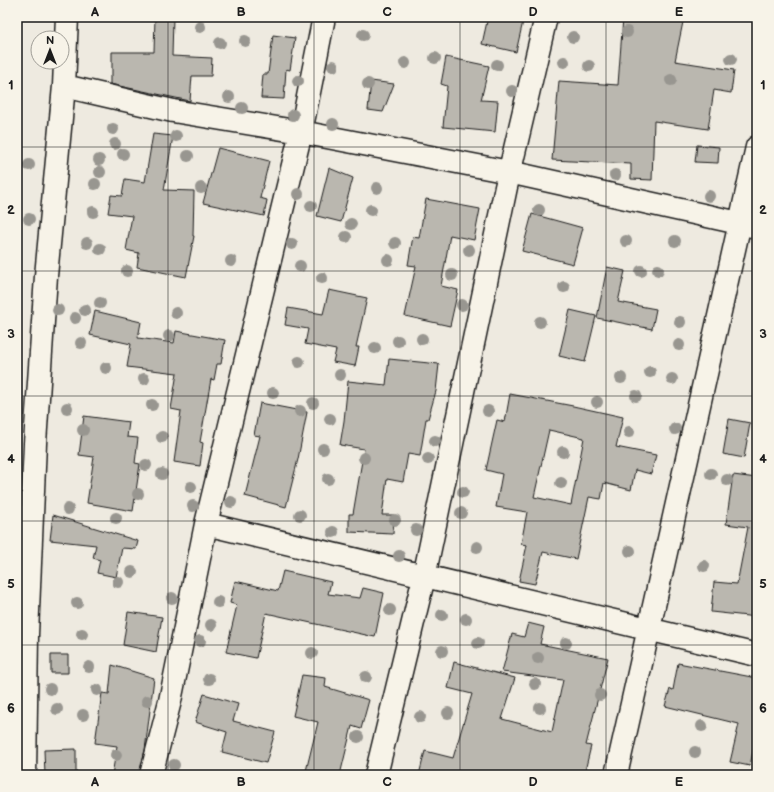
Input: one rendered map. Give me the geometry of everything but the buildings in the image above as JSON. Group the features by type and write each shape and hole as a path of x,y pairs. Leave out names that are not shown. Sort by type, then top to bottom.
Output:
{"street":[{"path":"25,775 22,635 46,276 64,86 67,17"},
{"path":"151,775 170,701 206,524 301,132 324,17"},
{"path":"376,775 424,577 509,172 546,17"},
{"path":"64,86 173,111 301,132 509,172 749,225"},
{"path":"616,775 648,628 749,225 757,147"},
{"path":"206,524 424,577 757,654"}]}
